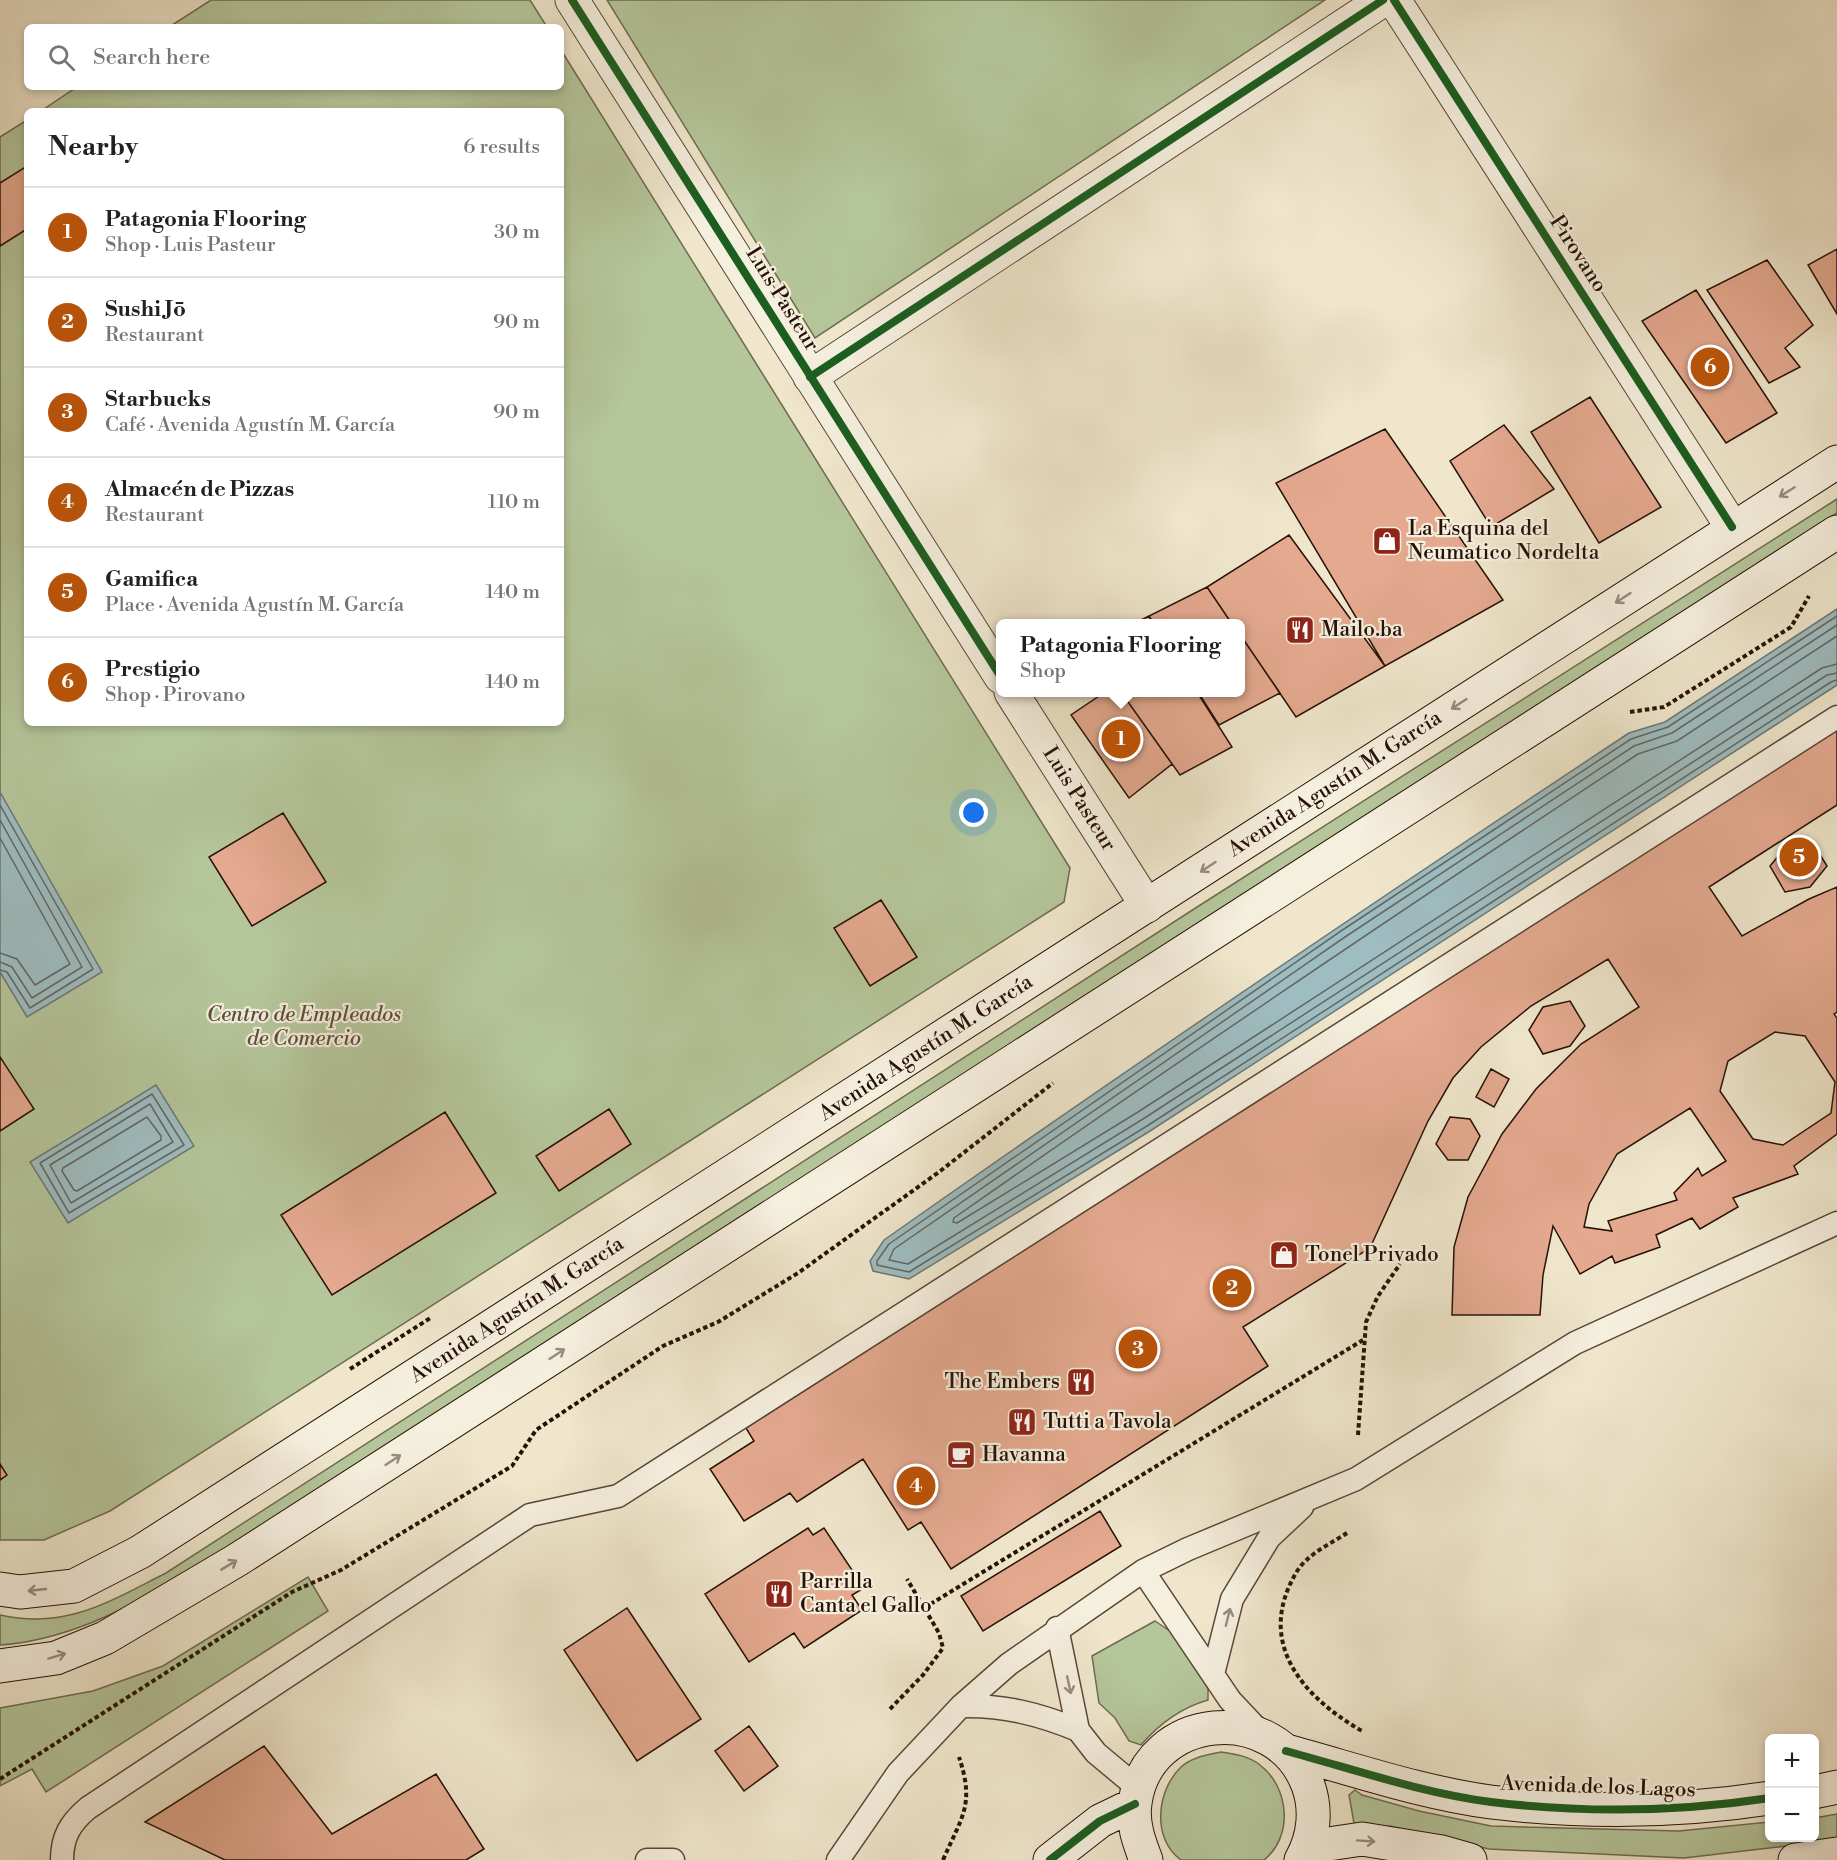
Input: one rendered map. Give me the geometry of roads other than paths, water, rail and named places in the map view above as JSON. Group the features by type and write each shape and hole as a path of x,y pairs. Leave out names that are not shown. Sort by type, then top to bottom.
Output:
{"main road":[{"name":"Luis Pasteur","path":"572,0 996,669"},
{"path":"810,377 1383,0"},
{"name":"Pirovano","path":"1394,0 1732,527"},
{"name":"Avenida Agustín M. García","path":"0,1589 20,1592 74,1586 140,1552 1147,906 1732,527 1837,462"},
{"path":"0,1666 56,1658 105,1638 237,1560 1837,532"},
{"name":"Luis Pasteur","path":"1014,697 1147,906"},
{"name":"Avenida de los Lagos","path":"1136,1796 1152,1761 1175,1740 1203,1728 1233,1726 1274,1743 1401,1782 1490,1802 1572,1809 1704,1808 1765,1799"},
{"path":"1274,1743 1303,1772 1312,1796 1313,1822 1303,1857"},
{"path":"1819,1790 1837,1787"},
{"path":"1050,1860 1136,1796"},
{"path":"1136,1796 1136,1833 1146,1860"},
{"path":"1303,1857 1362,1839 1442,1852 1470,1860"},
{"path":"1795,1860 1837,1854"}],"lane":[{"path":"62,1860 62,1844 72,1821 88,1808 530,1515 618,1496 1837,717"},
{"path":"838,1860 898,1773 961,1706 1009,1664 1143,1571 1188,1549 1356,1479 1575,1343 1661,1301 1837,1223"},
{"path":"1213,1674 1232,1599 1269,1538 1313,1497"},
{"path":"1143,1571 1230,1700 1274,1743"},
{"path":"1058,1628 1078,1730 1136,1796"},
{"path":"961,1706 990,1706 1038,1714 1078,1730"},
{"path":"647,1860 673,1860"}],"water":[{"path":"1837,609 1837,685 1150,1131 909,1279 873,1271 870,1261 884,1240 1162,1047 1629,733 1665,722"},
{"path":"0,792 102,972 27,1017 0,972"},
{"path":"156,1085 194,1146 68,1223 30,1162"}],"place":[{"name":"Prestigio","path":"1710,367"},
{"name":"La Esquina del Neumatico Nordelta","path":"1387,541"},
{"name":"Mailo.ba","path":"1300,630"},
{"name":"Patagonia Flooring","path":"1121,739"},
{"name":"Gamifica","path":"1799,857"},
{"name":"Tonel Privado","path":"1284,1255"},
{"name":"Sushi Jō","path":"1232,1288"},
{"name":"Starbucks","path":"1138,1349"},
{"name":"The Embers","path":"1081,1382"},
{"name":"Tutti a Tavola","path":"1022,1422"},
{"name":"Havanna","path":"961,1455"},
{"name":"Almacén de Pizzas","path":"916,1486"},
{"name":"Parrilla Canta el Gallo","path":"779,1594"}],"park label":[{"name":"Centro de Empleados de Comercio","path":"304,1027"}]}
